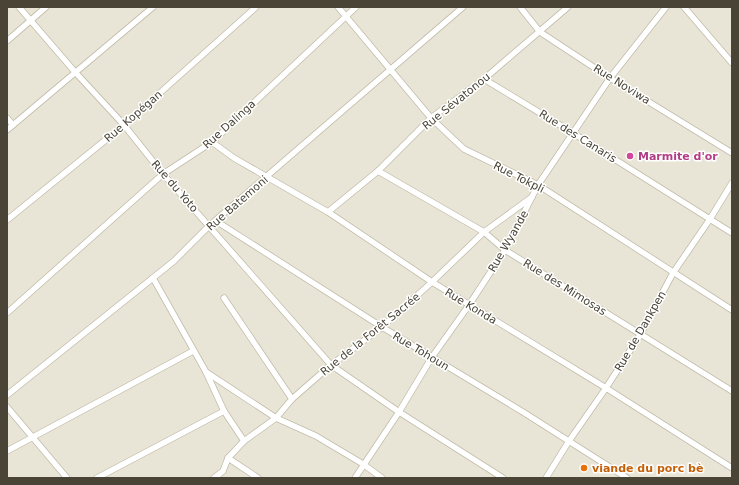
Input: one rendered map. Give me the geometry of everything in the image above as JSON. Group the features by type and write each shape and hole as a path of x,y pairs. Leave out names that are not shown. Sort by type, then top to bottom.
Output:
{"street":[{"name":"Rue du Yoto","path":"20,7 75,72 124,125 163,174 330,365 399,412 503,478"},
{"path":"7,41 46,7"},
{"path":"7,130 152,7"},
{"name":"Rue Kopégan","path":"7,220 124,125 256,7"},
{"name":"Rue Tokpli","path":"338,7 431,118 464,149 538,185 732,310"},
{"name":"Rue Dalinga","path":"7,313 163,174 212,142 356,7"},
{"name":"Rue Batemoni","path":"7,395 174,261 209,226 463,7"},
{"name":"Rue Noviwa","path":"520,7 540,32 610,78 732,153"},
{"name":"Rue Sévatonou","path":"328,212 378,171 431,118 484,79 568,7"},
{"name":"Rue Wyande","path":"354,478 399,412 432,357 469,305 505,250 538,185 610,78 666,7"},
{"path":"684,7 732,63"},
{"name":"Rue des Canaris","path":"484,79 574,133 732,233"},
{"path":"7,118 13,125"},
{"name":"Rue Konda","path":"212,142 234,158 268,176 328,212 432,282 606,388 732,468"},
{"name":"Rue des Mimosas","path":"378,171 484,232 505,250 732,391"},
{"name":"Rue de Dankpen","path":"546,478 640,335 673,272 710,219 732,183"},
{"name":"Rue de la Forêt Sacrée","path":"214,478 223,470 228,458 244,441 276,418 292,399 330,365 382,327 484,232 534,195"},
{"name":"Rue Tohoun","path":"216,221 382,327 523,412 627,478"},
{"path":"153,278 206,372 224,410 244,441"},
{"path":"224,298 292,399"},
{"path":"7,451 194,351"},
{"path":"206,372 276,418 316,436 363,464 382,478"},
{"path":"7,407 67,478"},
{"path":"97,478 224,410"},
{"path":"228,458 258,478"},
{"path":"220,478 223,470"}],"shaded area":[{"path":"7,7 732,7 732,478 7,478"}],"place":[{"name":"Marmite d'or","path":"630,156"},
{"name":"viande du porc bè","path":"584,468"}]}
